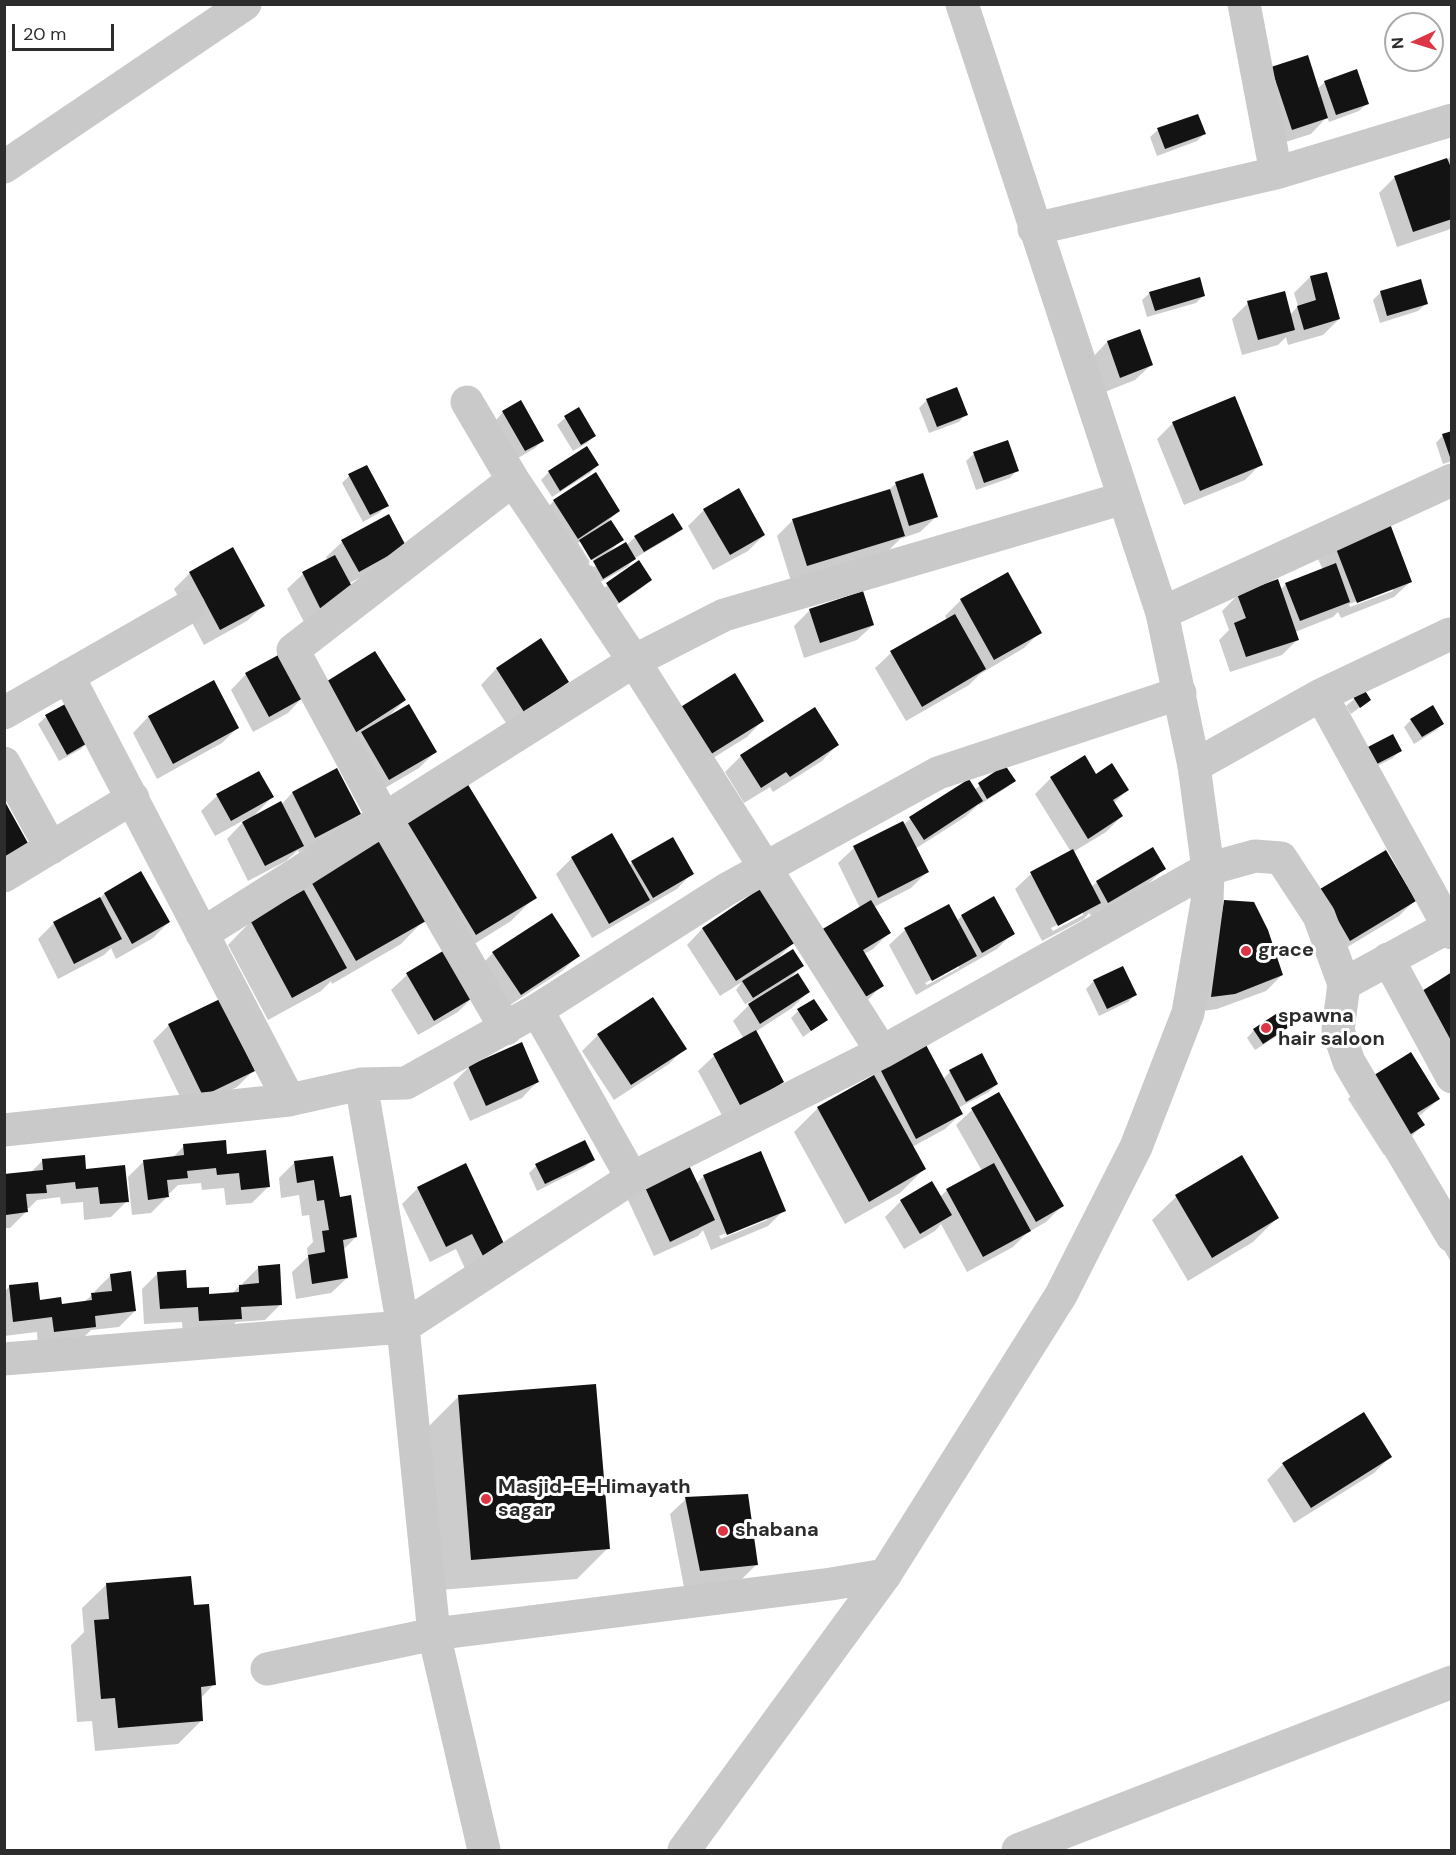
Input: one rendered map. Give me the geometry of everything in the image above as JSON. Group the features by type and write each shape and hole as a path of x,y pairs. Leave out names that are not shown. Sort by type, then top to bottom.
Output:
{"street":[{"path":"4,167 245,4"},
{"path":"684,1851 885,1575 1061,1295 1136,1147 1188,1013 1207,902 1208,869 1194,766 1162,614 962,4"},
{"path":"1244,4 1276,173"},
{"path":"1034,229 1276,173 1452,120"},
{"path":"467,402 513,480 634,661 882,1052"},
{"path":"506,1029 384,819 293,650 513,480"},
{"path":"1162,614 1452,480"},
{"path":"202,934 634,661 724,615 1124,498"},
{"path":"4,713 189,607"},
{"path":"1194,766 1322,696 1450,634"},
{"path":"68,676 290,1100"},
{"path":"4,1130 290,1100 361,1084 406,1083 506,1029 727,889 938,773 1180,693"},
{"path":"1322,696 1450,928 1344,984"},
{"path":"4,764 51,848"},
{"path":"4,876 133,798"},
{"path":"4,1359 403,1327 632,1178 882,1052 1208,869 1255,856 1281,858 1319,916 1344,984 1338,1030 1349,1062 1452,1236"},
{"path":"1388,959 1452,1077"},
{"path":"537,1010 632,1178"},
{"path":"361,1084 403,1327 435,1634 484,1851"},
{"path":"267,1670 435,1634 831,1584 885,1575"},
{"path":"1018,1851 1452,1682"}],"building":[{"path":"1308,55 1328,118 1292,130 1271,67"},
{"path":"1357,69 1369,104 1336,115 1324,81"},
{"path":"1198,114 1206,134 1165,149 1157,128"},
{"path":"1447,158 1452,170 1452,219 1413,232 1394,176"},
{"path":"1327,272 1340,319 1304,330 1297,306 1316,300 1310,276"},
{"path":"1200,277 1205,296 1155,311 1149,292"},
{"path":"1421,279 1428,304 1387,316 1380,291"},
{"path":"1285,291 1295,330 1258,340 1247,301"},
{"path":"1140,329 1153,365 1120,378 1107,341"},
{"path":"957,387 968,415 937,427 926,399"},
{"path":"1235,396 1263,465 1200,491 1172,422"},
{"path":"521,400 544,441 525,451 502,411"},
{"path":"579,407 596,436 581,445 564,416"},
{"path":"1452,431 1452,460 1451,460 1442,434"},
{"path":"1008,440 1019,471 984,483 973,452"},
{"path":"587,446 599,465 560,491 548,471"},
{"path":"367,465 389,506 370,515 348,474"},
{"path":"596,472 620,511 578,539 553,500"},
{"path":"923,473 938,517 909,526 895,482"},
{"path":"739,488 765,535 730,555 703,509"},
{"path":"890,489 905,536 807,566 792,519"},
{"path":"673,513 683,529 644,552 634,536"},
{"path":"389,514 406,546 359,572 341,540"},
{"path":"611,520 624,540 591,560 579,540"},
{"path":"1389,521 1412,582 1357,603 1333,541"},
{"path":"626,542 636,559 603,579 593,561"},
{"path":"233,547 265,606 220,630 189,572"},
{"path":"335,555 356,594 322,612 302,572"},
{"path":"639,560 652,580 619,603 606,583"},
{"path":"1336,563 1350,602 1300,621 1285,583"},
{"path":"1008,572 1042,633 994,660 960,599"},
{"path":"1278,579 1299,640 1246,657 1234,623 1246,618 1237,594"},
{"path":"863,591 874,625 820,643 809,609"},
{"path":"955,614 986,669 922,707 890,651"},
{"path":"541,638 569,682 524,712 496,668"},
{"path":"375,651 406,700 352,735 321,685"},
{"path":"282,653 305,697 269,717 245,673"},
{"path":"735,673 764,721 708,756 679,708"},
{"path":"214,680 239,728 173,764 148,716"},
{"path":"1364,689 1371,700 1360,708 1353,697"},
{"path":"69,702 91,741 67,755 45,715"},
{"path":"409,704 437,752 389,780 361,732"},
{"path":"1433,705 1444,724 1422,737 1410,719"},
{"path":"815,707 839,745 790,777 786,772 761,788 740,755"},
{"path":"1393,734 1402,751 1373,766 1364,749"},
{"path":"1085,755 1096,774 1112,763 1129,790 1113,800 1123,816 1088,839 1050,777"},
{"path":"1005,765 1016,781 987,799 978,783"},
{"path":"337,768 361,814 315,838 292,792"},
{"path":"259,771 274,797 231,821 216,794"},
{"path":"969,779 983,801 924,840 909,817"},
{"path":"467,783 537,898 476,935 406,820"},
{"path":"4,800 29,845 4,858"},
{"path":"281,801 304,846 265,866 242,822"},
{"path":"903,821 929,872 878,898 853,846"},
{"path":"612,833 650,900 609,924 571,857"},
{"path":"379,837 426,921 356,961 309,878"},
{"path":"673,837 694,874 653,898 631,861"},
{"path":"1153,847 1166,869 1108,903 1096,881"},
{"path":"1073,849 1101,903 1058,926 1030,872"},
{"path":"1386,850 1416,901 1350,941 1320,889"},
{"path":"141,871 170,922 132,944 104,893"},
{"path":"761,888 796,942 736,981 702,928"},
{"path":"304,890 347,968 292,998 250,920"},
{"path":"994,896 1015,934 982,953 961,915"},
{"path":"100,897 122,939 74,964 53,922"},
{"path":"871,900 891,933 863,950 884,986 862,999 821,930"},
{"name":"grace","path":"1224,900 1254,902 1268,930 1283,975 1235,994 1211,997"},
{"path":"949,904 977,956 932,981 904,928"},
{"path":"552,913 580,956 521,995 492,952"},
{"path":"448,948 476,996 434,1021 406,973"},
{"path":"793,949 804,966 753,998 742,981"},
{"path":"1123,966 1137,995 1107,1009 1093,980"},
{"path":"1452,972 1452,1058 1414,996"},
{"path":"798,973 810,992 760,1024 748,1004"},
{"path":"653,997 687,1049 631,1085 597,1034"},
{"path":"220,999 255,1071 203,1096 168,1024"},
{"path":"814,999 828,1020 811,1031 797,1009"},
{"path":"1279,1012 1289,1027 1263,1044 1253,1029"},
{"path":"756,1030 784,1082 741,1107 713,1054"},
{"path":"522,1042 539,1082 486,1106 468,1066"},
{"path":"925,1043 963,1114 916,1139 879,1067"},
{"path":"1411,1052 1440,1099 1417,1113 1425,1125 1400,1141 1363,1082"},
{"path":"982,1053 998,1084 966,1102 949,1070"},
{"path":"874,1075 926,1169 869,1202 817,1107"},
{"path":"999,1092 1064,1206 1036,1222 971,1108"},
{"path":"226,1140 227,1154 266,1150 270,1187 241,1190 239,1173 217,1175 216,1168 187,1171 188,1178 167,1180 169,1197 148,1200 143,1160 184,1155 183,1144"},
{"path":"585,1140 595,1160 545,1184 535,1164"},
{"path":"761,1151 786,1211 727,1235 703,1175"},
{"path":"85,1155 86,1169 125,1165 129,1202 100,1204 98,1187 76,1189 75,1182 46,1185 47,1193 26,1194 28,1212 6,1215 4,1174 43,1170 42,1159"},
{"path":"1242,1155 1279,1218 1212,1258 1175,1195"},
{"path":"333,1156 340,1197 351,1195 357,1237 343,1240 348,1278 312,1284 308,1255 325,1252 322,1231 329,1230 324,1200 317,1201 314,1180 297,1183 294,1161"},
{"path":"687,1161 715,1220 670,1242 643,1183"},
{"path":"466,1163 507,1250 485,1260 472,1234 446,1247 417,1187"},
{"path":"994,1163 1031,1231 983,1257 946,1189"},
{"path":"932,1181 952,1215 920,1234 900,1200"},
{"path":"280,1264 282,1305 241,1307 242,1319 199,1321 198,1307 160,1309 157,1272 186,1270 187,1288 209,1287 209,1294 239,1292 239,1285 259,1283 258,1266"},
{"path":"131,1271 136,1311 95,1316 96,1327 54,1332 52,1317 13,1322 9,1285 38,1282 40,1300 61,1297 62,1304 92,1300 91,1293 112,1291 110,1274"},
{"path":"596,1384 610,1549 471,1560 458,1395"},
{"path":"1364,1412 1392,1457 1311,1508 1282,1463"},
{"name":"shabana","path":"748,1494 758,1565 700,1571 685,1497"},
{"path":"191,1576 194,1605 209,1604 216,1685 201,1687 203,1721 118,1728 115,1698 101,1699 94,1620 109,1619 106,1583"}],"place":[{"name":"grace","path":"1246,951"},
{"name":"spawna hair saloon","path":"1266,1028"},
{"name":"Masjid-E-Himayath sagar","path":"486,1499"},
{"name":"shabana","path":"723,1531"}]}
